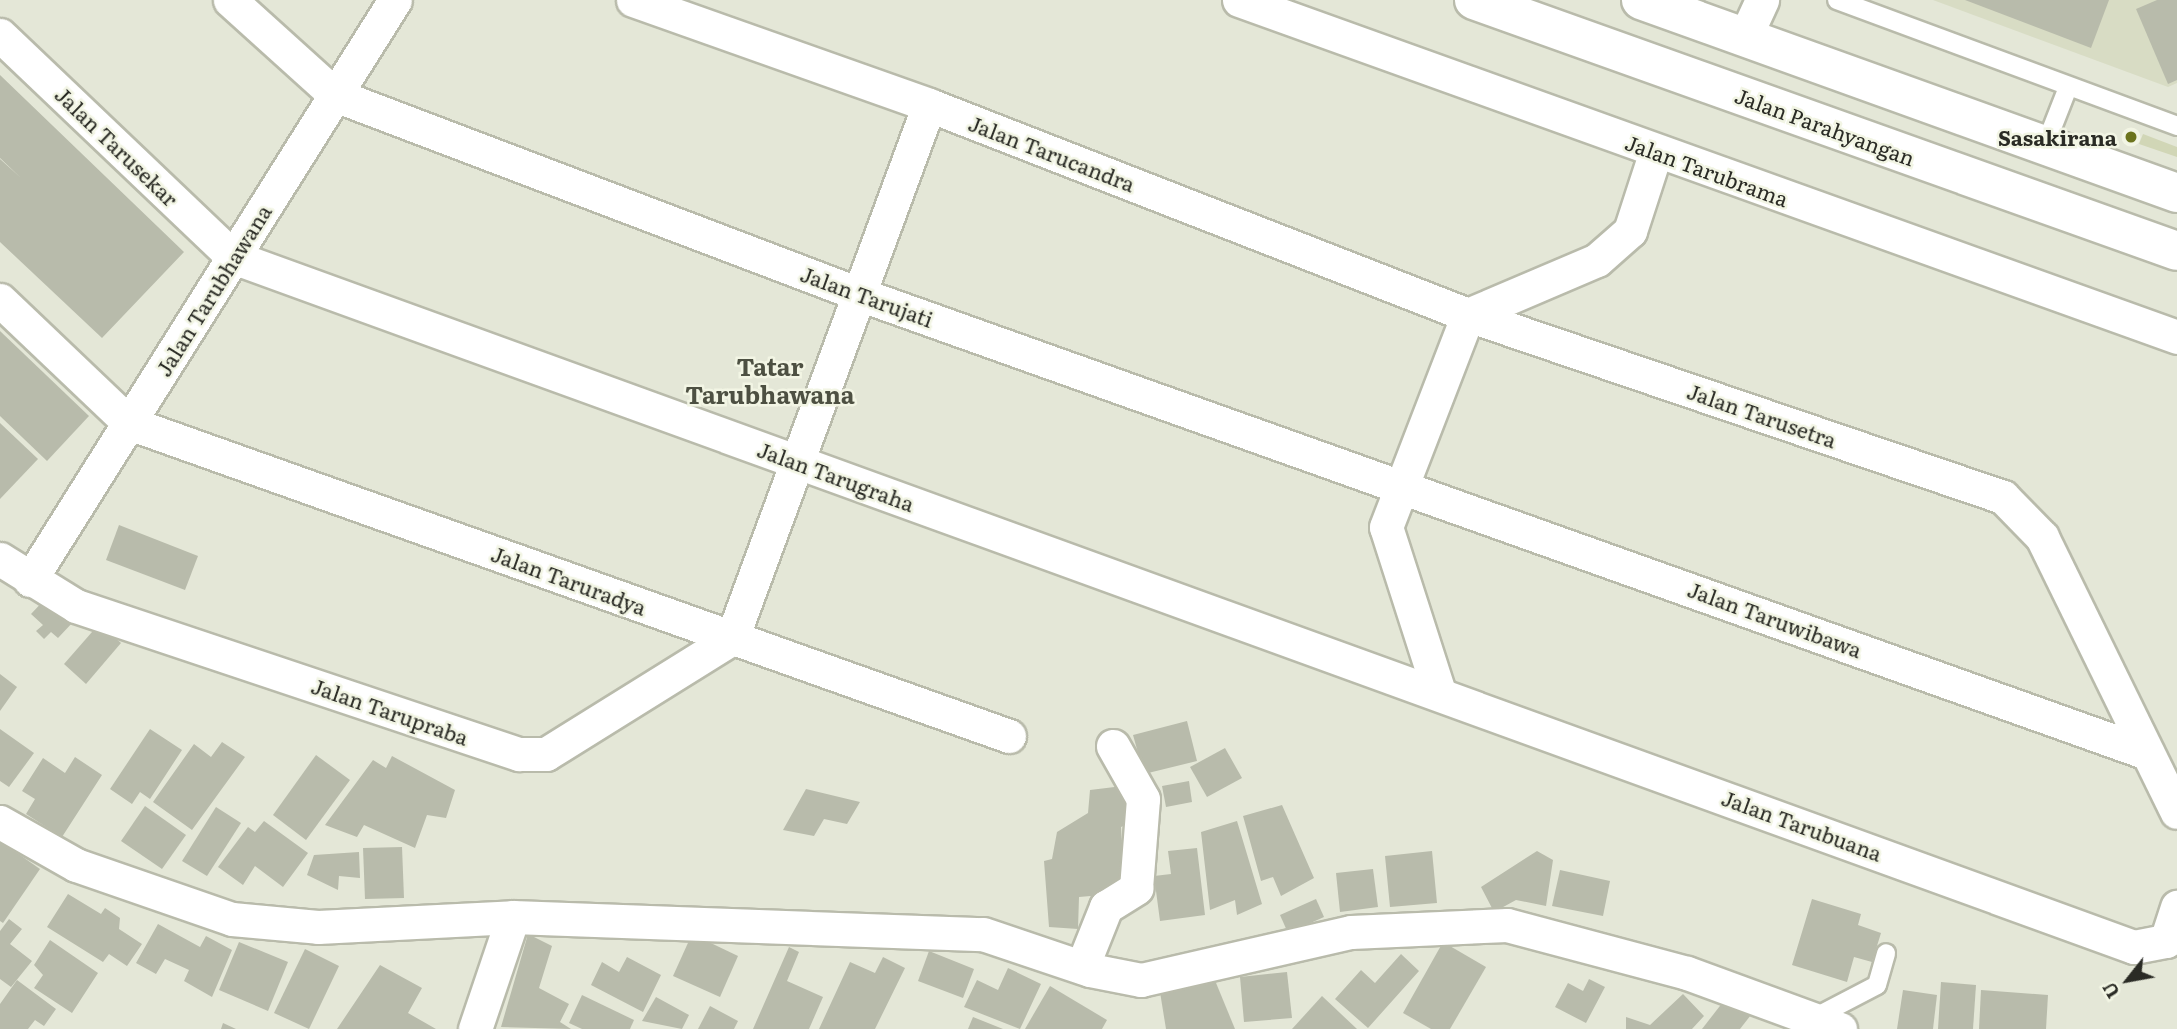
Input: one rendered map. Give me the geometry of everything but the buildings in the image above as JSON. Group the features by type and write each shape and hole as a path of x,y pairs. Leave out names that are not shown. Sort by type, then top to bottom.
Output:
{"main road":[{"name":"Jalan Parahyangan","path":"1474,0 2177,251"},
{"path":"1641,0 1701,10 1745,37 2177,192"}],"street":[{"path":"230,0 335,95"},
{"name":"Jalan Tarubhawana","path":"30,580 395,0"},
{"name":"Jalan Tarucandra","path":"633,0 929,105 1468,315"},
{"name":"Jalan Tarubrama","path":"1239,0 2177,337"},
{"path":"1745,37 1762,0"},
{"name":"Jalan Tarusekar","path":"0,35 233,257"},
{"name":"Jalan Tarujati","path":"335,95 859,294 1404,485"},
{"path":"732,638 929,105"},
{"path":"1439,692 1385,527 1404,485 1468,315 1597,260 1630,231 1656,151"},
{"name":"Jalan Tarugraha","path":"233,257 1439,692"},
{"path":"0,300 129,423"},
{"name":"Jalan Tarusetra","path":"1468,315 2003,497 2042,537 2177,812"},
{"name":"Jalan Taruradya","path":"129,423 1009,736"},
{"name":"Jalan Taruwibawa","path":"1404,485 2147,753"},
{"name":"Jalan Tarupraba","path":"0,559 76,606 519,754 546,754 732,638"},
{"name":"Jalan Tarubuana","path":"1439,692 2134,947 2166,941 2177,907"},
{"path":"1082,967 1106,907 1136,888 1143,799 1113,746"},
{"path":"0,822 76,865 232,919 318,927 513,917 983,934 1082,967 1141,980 1350,932 1507,925 1687,973 1818,1026"},
{"path":"479,1027 513,917"}],"lane":[{"path":"1837,0 2067,90 2177,126"},
{"path":"2045,146 2067,90"},
{"path":"1818,1026 1877,985 1886,953"}],"shaded area":[{"name":"Sasakirana","path":"1933,0 2177,0 2177,83 2168,87"},
{"path":"2143,134 2177,147 2177,157 2139,144"}],"place":[{"name":"Sasakirana","path":"2131,137"}],"district":[{"name":"Tatar Tarubhawana","path":"770,380"}]}
